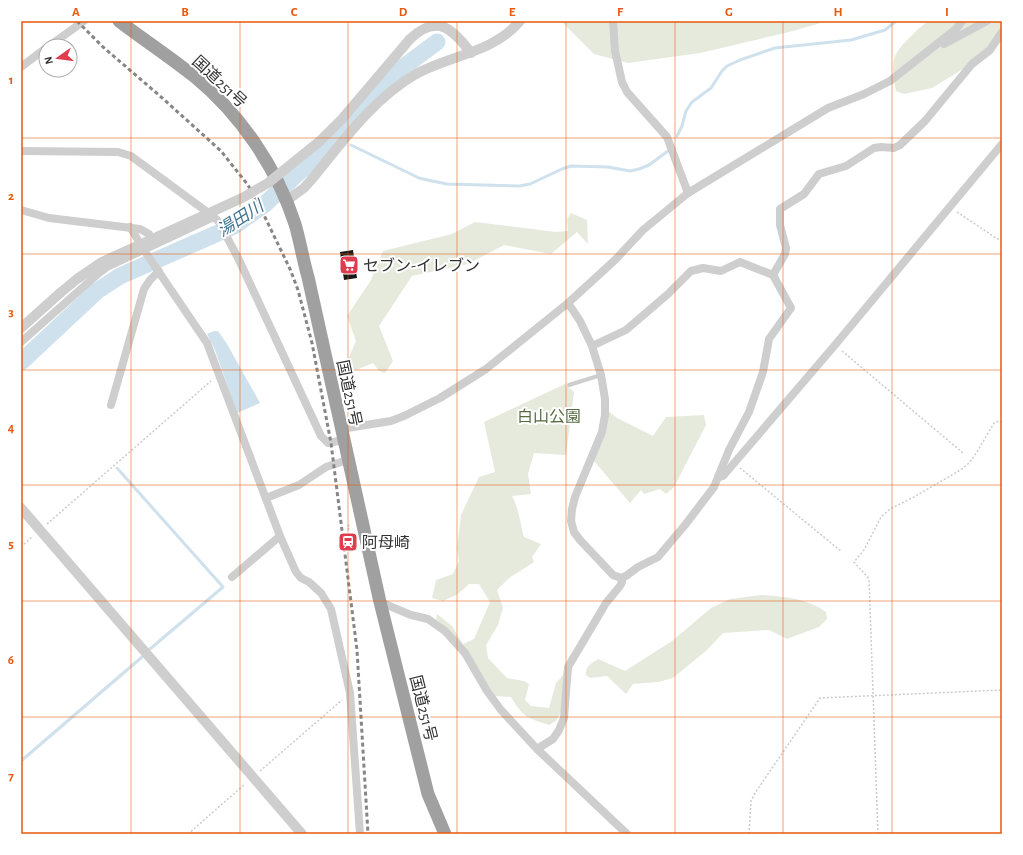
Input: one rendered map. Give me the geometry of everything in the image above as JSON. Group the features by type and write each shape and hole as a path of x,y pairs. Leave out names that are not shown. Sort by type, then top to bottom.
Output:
{"highway":[{"name":"国道251号","path":"119,21 195,78 214,95 244,128 260,152 284,197 295,225 308,277 347,460 380,602 428,794 445,834"}],"street":[{"path":"60,38 84,21"},
{"path":"284,197 304,188 374,106 394,88 432,66 471,53 493,43 514,28 520,21"},
{"path":"613,21 615,51 622,82 627,92 667,137 688,193"},
{"path":"21,151 118,152 131,156 216,219 226,235 321,436 328,443 342,435 404,416 440,398 486,369 568,303 616,260 643,230 688,193 828,108 864,94 890,81 929,52 956,29 962,21"},
{"path":"929,52 987,21"},
{"path":"21,328 77,279 102,262 242,198 268,183 320,141 342,119 417,32 435,26 445,27 459,37 471,53"},
{"path":"773,275 786,254 786,248 780,225 780,209 804,194 819,174 846,166 874,148 894,148 900,145 925,121 972,64 990,50 1002,32"},
{"path":"21,67 38,54"},
{"path":"718,477 723,476 835,345 1002,144"},
{"path":"21,210 48,218 140,229 149,234 156,245"},
{"path":"21,342 99,272 216,219"},
{"path":"130,227 145,252 207,343 280,536 296,572 301,578 309,582 321,593 331,609 350,694 360,834"},
{"path":"568,303 580,321 592,346 601,375 605,399 605,415 602,432 575,497 571,521 574,532 580,540 613,575 621,578 658,557 686,525 714,487 729,450 749,412 763,372 769,339 791,308 773,275 740,262 721,272 703,268 691,271 668,294 626,330 592,346"},
{"path":"111,405 144,289 158,269"},
{"path":"266,498 300,485 326,467 347,460"},
{"path":"21,508 302,834"},
{"path":"232,577 280,536"},
{"path":"537,748 553,739 559,730 564,718 568,667 606,603 620,586 622,582 621,578"},
{"path":"380,602 411,615 428,619 445,631 464,653 487,691 501,710 537,748 627,834"}],"lane":[{"path":"569,384 601,375"}],"path":[{"path":"949,207 1002,241"},
{"path":"835,345 963,452"},
{"path":"21,547 219,375"},
{"path":"878,834 869,579 854,562 864,550 881,517 890,509 962,469 969,463 977,452 994,423 999,421 1002,423"},
{"path":"734,463 842,552"},
{"path":"749,834 751,801 755,793 820,698 1002,690"},
{"path":"188,834 350,694"}],"green space":[{"path":"561,21 828,21 789,32 700,53 628,63 594,54"},
{"path":"928,21 1002,21 1002,39 971,64 932,88 904,94 896,91 893,69 895,56 905,42"},
{"path":"571,213 587,220 588,244 577,232 551,254 504,245 468,264 412,276 379,326 393,361 385,373 379,371 373,363 356,370 346,364 356,341 347,316 371,280 383,251 452,234 475,222 556,232 568,231 567,219"},
{"name":"白山公園","path":"565,384 574,392 566,455 534,453 528,474 531,494 512,496 518,511 524,537 541,544 532,557 534,562 509,578 497,590 503,608 498,625 486,645 488,658 507,678 524,681 529,684 525,700 531,706 549,708 556,683 564,674 561,712 556,721 549,725 526,716 522,713 511,697 494,696 448,630 436,619 437,614 452,626 463,644 474,639 490,602 479,584 469,584 458,594 443,601 432,598 436,580 453,574 459,561 457,548 461,515 479,477 495,472 484,422"},
{"path":"608,411 617,418 653,436 666,417 704,415 706,425 674,487 666,494 660,489 644,494 641,490 630,503 594,461"},
{"path":"761,595 803,601 819,607 826,612 827,619 819,627 787,639 769,630 723,633 707,650 673,678 658,682 633,684 626,694 607,676 590,678 586,675 586,669 598,659 625,671 672,641 711,608 730,599"}],"water":[{"path":"218,331 227,344 260,403 237,413 215,350 207,334"}],"building":[{"name":"セブン-イレブン","path":"353,250 357,278 344,280 340,252"}],"waterway":[{"path":"677,136 682,126 686,111 692,102 711,88 727,66 775,48 851,40 885,30 896,21"},
{"name":"湯田川","path":"21,362 97,291 120,276 234,226 265,204 313,161 398,71 437,42"},
{"path":"351,145 419,178 447,184 520,186 530,184 571,166 608,167 630,171 639,169 649,165 668,151"},
{"path":"117,468 223,587 150,649"},
{"path":"21,761 142,657"}],"railway":[{"path":"77,21 103,47 221,151 248,185 290,269 298,290 312,343 331,443 357,650 368,834"}],"place":[{"name":"セブン-イレブン","path":"349,265"},
{"name":"阿母崎","path":"348,542"}]}
